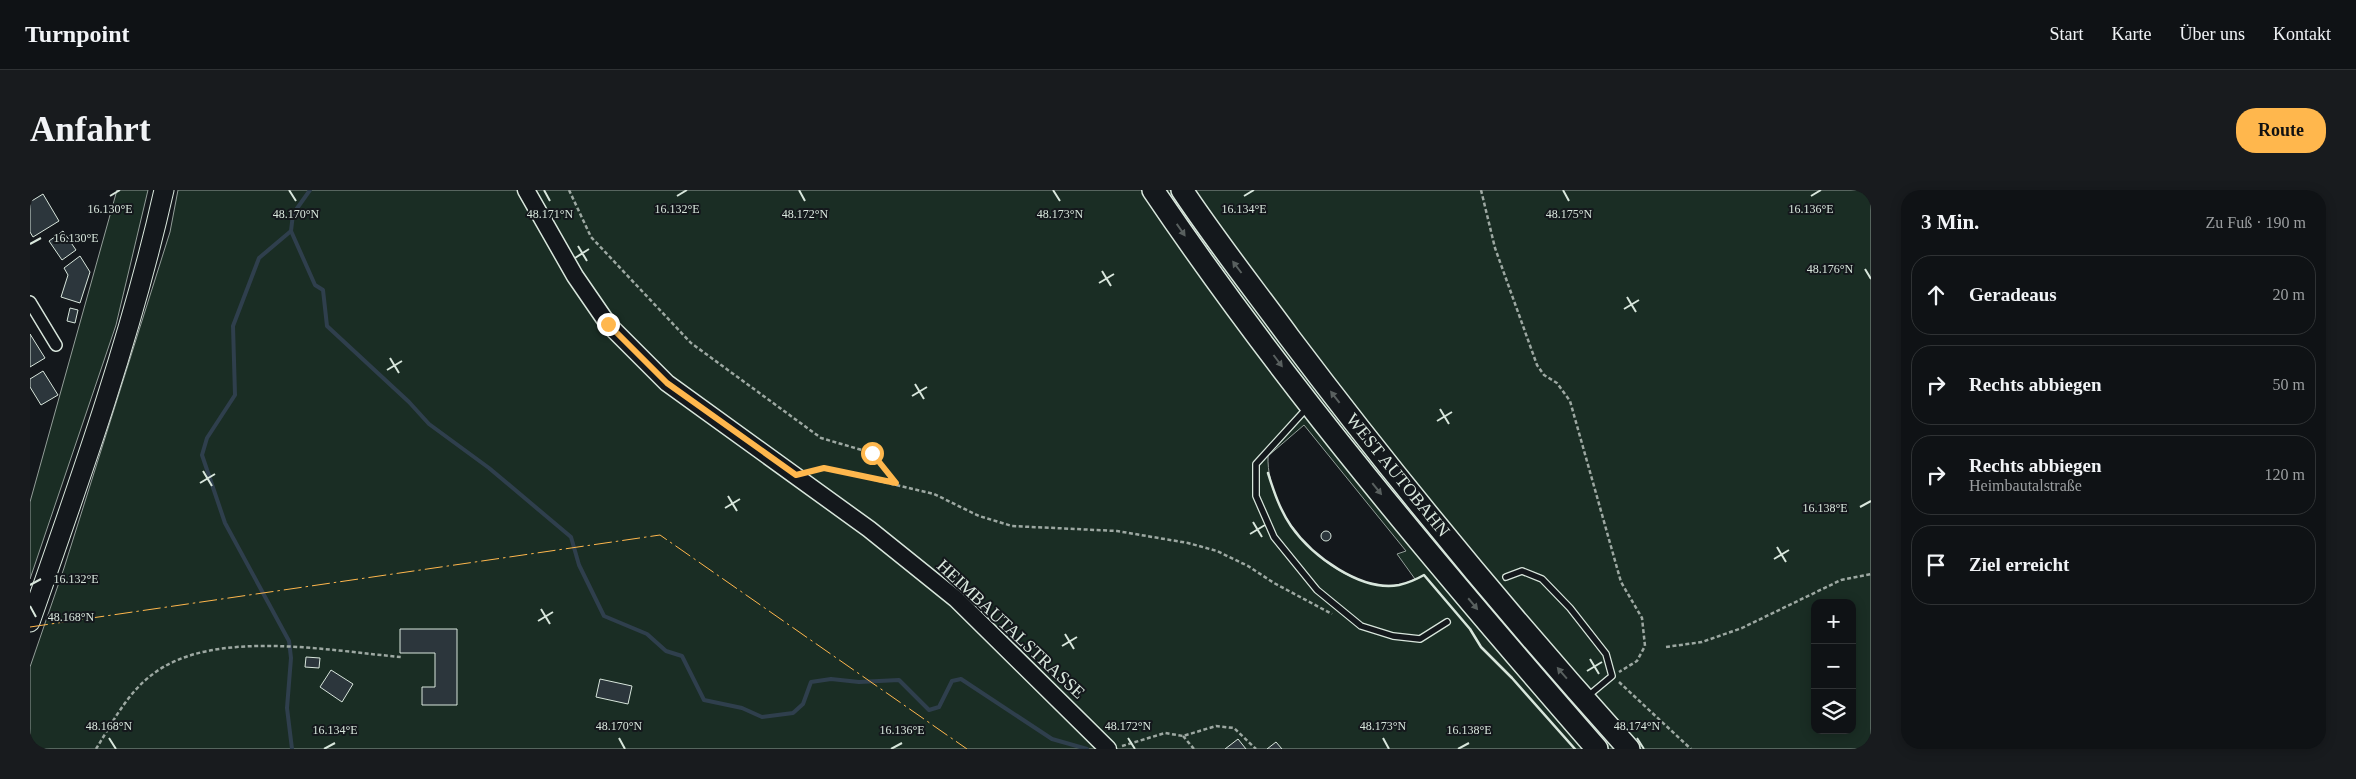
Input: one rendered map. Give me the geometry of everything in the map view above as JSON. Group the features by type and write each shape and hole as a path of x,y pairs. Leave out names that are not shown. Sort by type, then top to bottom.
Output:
{"highway":[{"name":"WEST AUTOBAHN","path":"1153,190 1183,234 1310,404 1498,635 1597,749"},
{"name":"WEST AUTOBAHN","path":"1182,190 1202,221 1331,393 1459,550 1584,699 1629,749"}],"main road":[{"path":"30,622 120,355 148,258 164,190"}],"street":[{"name":"HEIMBAUTALSTRASSE","path":"526,190 575,276 608,324 667,383 869,529 956,599 1108,749"},
{"path":"30,302 56,345"}],"lane":[{"path":"1310,404 1256,464 1256,496 1274,536 1317,590 1361,626 1393,636 1420,639 1447,622"},
{"path":"1506,577 1522,572 1542,579 1570,608 1606,654 1612,676 1584,699"}],"path":[{"path":"569,190 590,237 691,343 821,438 872,453 896,483"},
{"path":"1481,190 1495,248 1537,365 1544,375 1557,383 1570,401 1621,582 1642,618 1644,646 1637,662 1612,676 1691,749"},
{"path":"796,475 824,468 896,483 934,494 980,516 1012,526 1117,531 1188,542 1217,551 1248,566 1330,615 1340,608"},
{"path":"1666,647 1702,642 1742,628 1841,580 1871,574"},
{"path":"96,749 133,693 153,673 179,659 208,650 251,646 401,657"},
{"path":"1114,749 1165,733 1183,736 1216,726 1234,728 1256,749"},
{"path":"1183,736 1194,749"}],"green space":[{"path":"117,190 148,190 116,325 30,579 30,502"},
{"path":"178,190 1871,190 1871,749 30,749 30,667 64,568 170,232","holes":["1304,425 1406,551 1397,554 1415,579 1404,584 1373,584 1350,576 1328,563 1308,546 1291,525 1278,503 1270,479 1268,456"]}],"building":[{"path":"43,194 59,221 33,237 30,232 30,202"},
{"path":"63,231 76,250 62,260 49,241"},
{"path":"80,256 90,272 80,303 61,297 68,275 64,268"},
{"path":"70,308 78,310 75,323 67,321"},
{"path":"30,334 45,358 30,367"},
{"path":"43,371 58,395 41,405 30,387 30,379"},
{"path":"1324,531 1328,531 1331,536 1330,540 1324,541 1321,538 1321,534"},
{"path":"400,629 457,629 457,705 422,705 422,687 435,687 435,653 400,653"},
{"path":"306,657 320,658 319,668 305,667"},
{"path":"331,670 353,684 342,702 320,687"},
{"path":"600,679 632,686 628,704 596,697"},
{"path":"1238,739 1246,749 1225,749"},
{"path":"1276,742 1282,749 1267,749"}],"waterway":[{"path":"310,190 293,214 291,231 315,285 323,290 327,326 409,402 429,424 489,468 571,537 579,565 604,616 647,634 666,651 682,656 704,700 742,708 762,717 793,713 803,704 811,682 831,679 859,682 899,680 929,710 939,707 952,681 961,679 1052,739 1087,749"},
{"path":"291,231 259,258 233,326 235,395 207,438 202,455 225,523 289,641 291,658 287,708 292,749"}],"wall":[{"path":"1268,473 1280,507 1287,520 1311,549 1324,560 1354,577 1384,586 1399,585 1424,575 1470,629 1481,647 1512,678 1575,749"}],"power":[{"path":"30,627 660,535 967,749"}],"route":[{"path":"608,324 667,383 796,475 824,468 896,483 872,453"}]}
